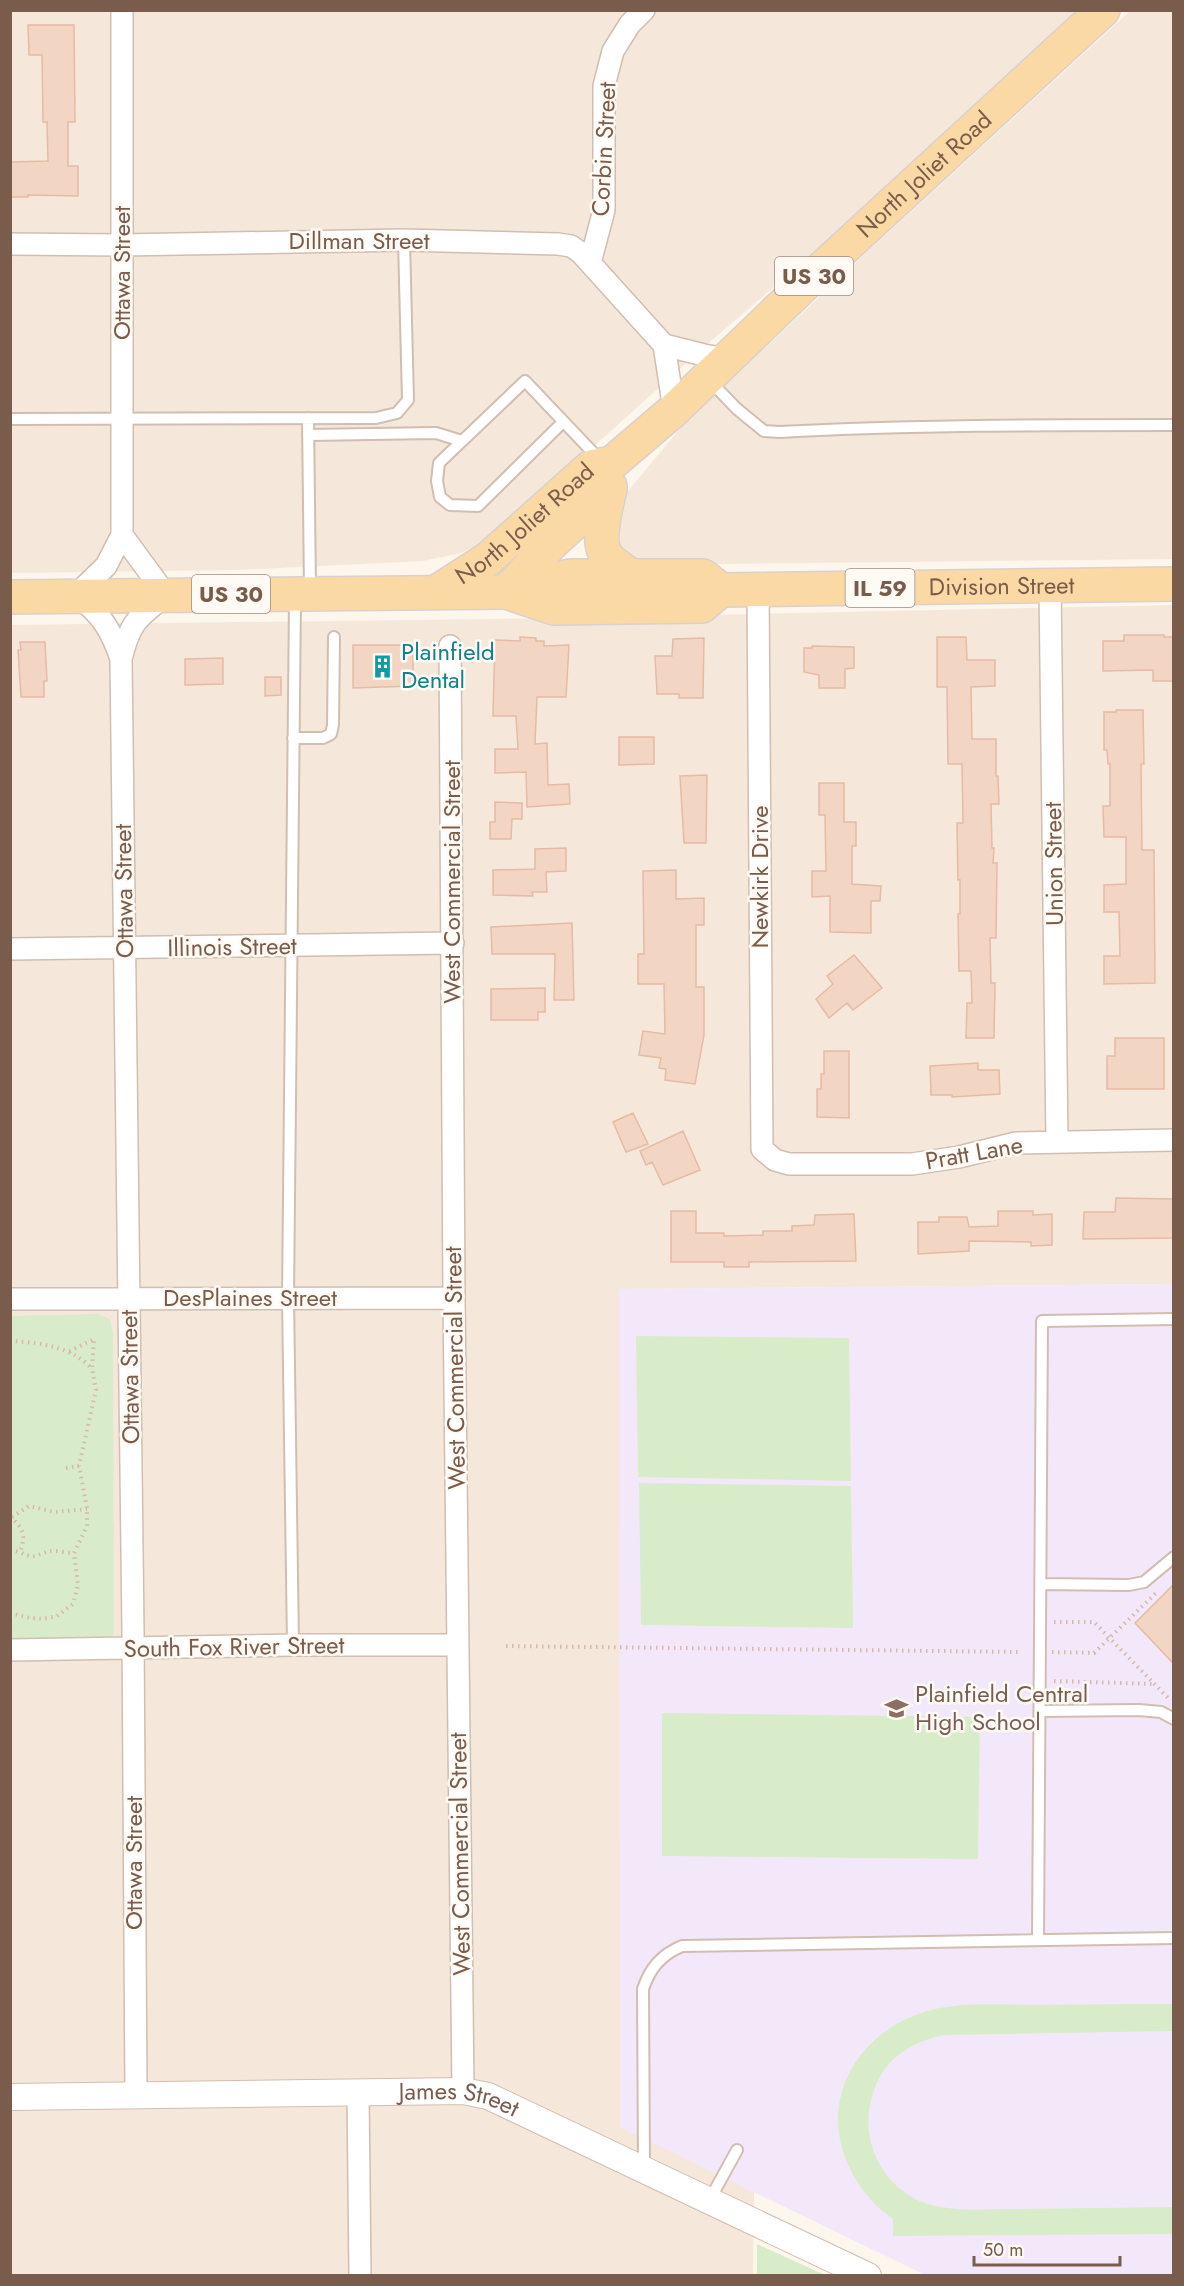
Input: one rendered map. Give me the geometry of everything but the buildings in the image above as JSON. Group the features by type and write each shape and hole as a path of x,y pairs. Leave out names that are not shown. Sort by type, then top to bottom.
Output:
{"main road":[{"name":"North Joliet Road","path":"506,592 552,543 609,472 876,219 1103,10"},
{"name":"North Joliet Road","path":"438,591 488,559 591,467 609,472"},
{"path":"609,472 601,521 604,552 608,558 632,577"},
{"path":"570,576 704,576 721,590 702,606 554,608 506,592 570,576"},
{"name":"Division Street","path":"721,590 1173,584"},
{"name":"US 30","path":"10,597 302,592 506,592"}],"street":[{"name":"Ottawa Street","path":"121,659 114,639 102,618 92,607 76,596 106,566 122,535 122,10"},
{"name":"Corbin Street","path":"590,263 604,210 604,86 613,51 630,24 644,10"},
{"name":"Dillman Street","path":"10,244 122,245 404,240 571,246 590,263 664,345"},
{"path":"664,345 717,369"},
{"path":"664,345 674,410"},
{"path":"122,535 166,595"},
{"name":"Union Street","path":"1050,586 1057,1142"},
{"name":"Newkirk Drive","path":"758,589 762,1149 775,1160"},
{"name":"Ottawa Street","path":"136,2095 121,659 130,627 138,617 166,595"},
{"name":"West Commercial Street","path":"450,646 454,1298 463,2091"},
{"name":"Illinois Street","path":"10,949 453,944"},
{"name":"Pratt Lane","path":"775,1160 789,1164 912,1164 1016,1143 1173,1140"},
{"name":"DesPlaines Street","path":"10,1299 454,1298"},
{"name":"South Fox River Street","path":"10,1650 292,1645 458,1645"},
{"name":"James Street","path":"10,2097 463,2091 488,2096 860,2274"},
{"path":"358,2092 360,2276"}],"lane":[{"path":"10,420 376,418 397,413 408,400 404,240"},
{"path":"717,369 737,409 764,431 964,426 1173,425"},
{"path":"563,422 478,506 450,505 440,497 437,482 439,463 525,381 563,422 609,472"},
{"path":"292,1645 288,1298 294,738 308,418"},
{"path":"308,435 436,433 462,441"},
{"path":"294,738 323,738 331,734 334,637"},
{"path":"1038,1940 1042,1321 1173,1319"},
{"path":"1041,1584 1129,1585 1144,1582 1173,1557"},
{"path":"1040,1711 1139,1710 1161,1712 1173,1719"},
{"path":"644,2170 643,1989 648,1975 667,1952 682,1946 1173,1938"},
{"path":"709,2201 737,2150"}],"path":[{"path":"10,1613 30,1618 57,1616 73,1604 78,1585 74,1553 87,1526 87,1509 79,1466 96,1390 93,1369 94,1339 68,1352"},
{"path":"10,1341 26,1342 68,1352 84,1359 93,1369"},
{"path":"66,1468 79,1466"},
{"path":"20,1552 25,1540 23,1530 11,1517 29,1506 54,1512 87,1509"},
{"path":"10,1550 31,1558 51,1551 74,1553"},
{"path":"1047,1652 1094,1653 1158,1591"},
{"path":"1054,1632 1054,1622 1094,1622 1173,1703"},
{"path":"1054,1642 1054,1662"},
{"path":"506,1646 1020,1652"},
{"path":"1054,1672 1054,1682 1154,1684"}],"shaded area":[{"path":"10,11 1082,11 860,213 711,341 505,526 477,546 461,553 423,561 236,570 11,573"},
{"path":"1130,11 1173,11 1173,559 635,565 621,560 613,509 683,425 868,251"},
{"path":"1173,605 1173,1284 619,1289 754,2192 753,2275 11,2275 10,625 560,618"},
{"name":"Plainfield Central High School","path":"1173,1284 1173,2275 925,2275 620,2127 619,1289"}],"green space":[{"path":"98,1314 110,1319 113,1333 114,1633 110,1639 11,1643 11,1316"},
{"path":"636,1336 849,1338 851,1481 638,1477"},
{"path":"639,1483 851,1486 853,1628 641,1625"},
{"path":"662,1713 980,1717 978,1859 662,1856"},
{"path":"1173,2004 1173,2031 944,2035 919,2043 898,2055 882,2073 872,2097 869,2131 872,2148 888,2177 900,2189 931,2205 974,2210 1173,2207 1173,2234 893,2236 893,2219 862,2189 847,2163 839,2134 841,2096 848,2075 859,2057 874,2041 891,2027 911,2017 954,2006"},
{"path":"757,2244 825,2275 757,2275"}],"place":[{"name":"Plainfield Dental","path":"383,666"},
{"name":"Plainfield Central High School","path":"897,1708"}]}
